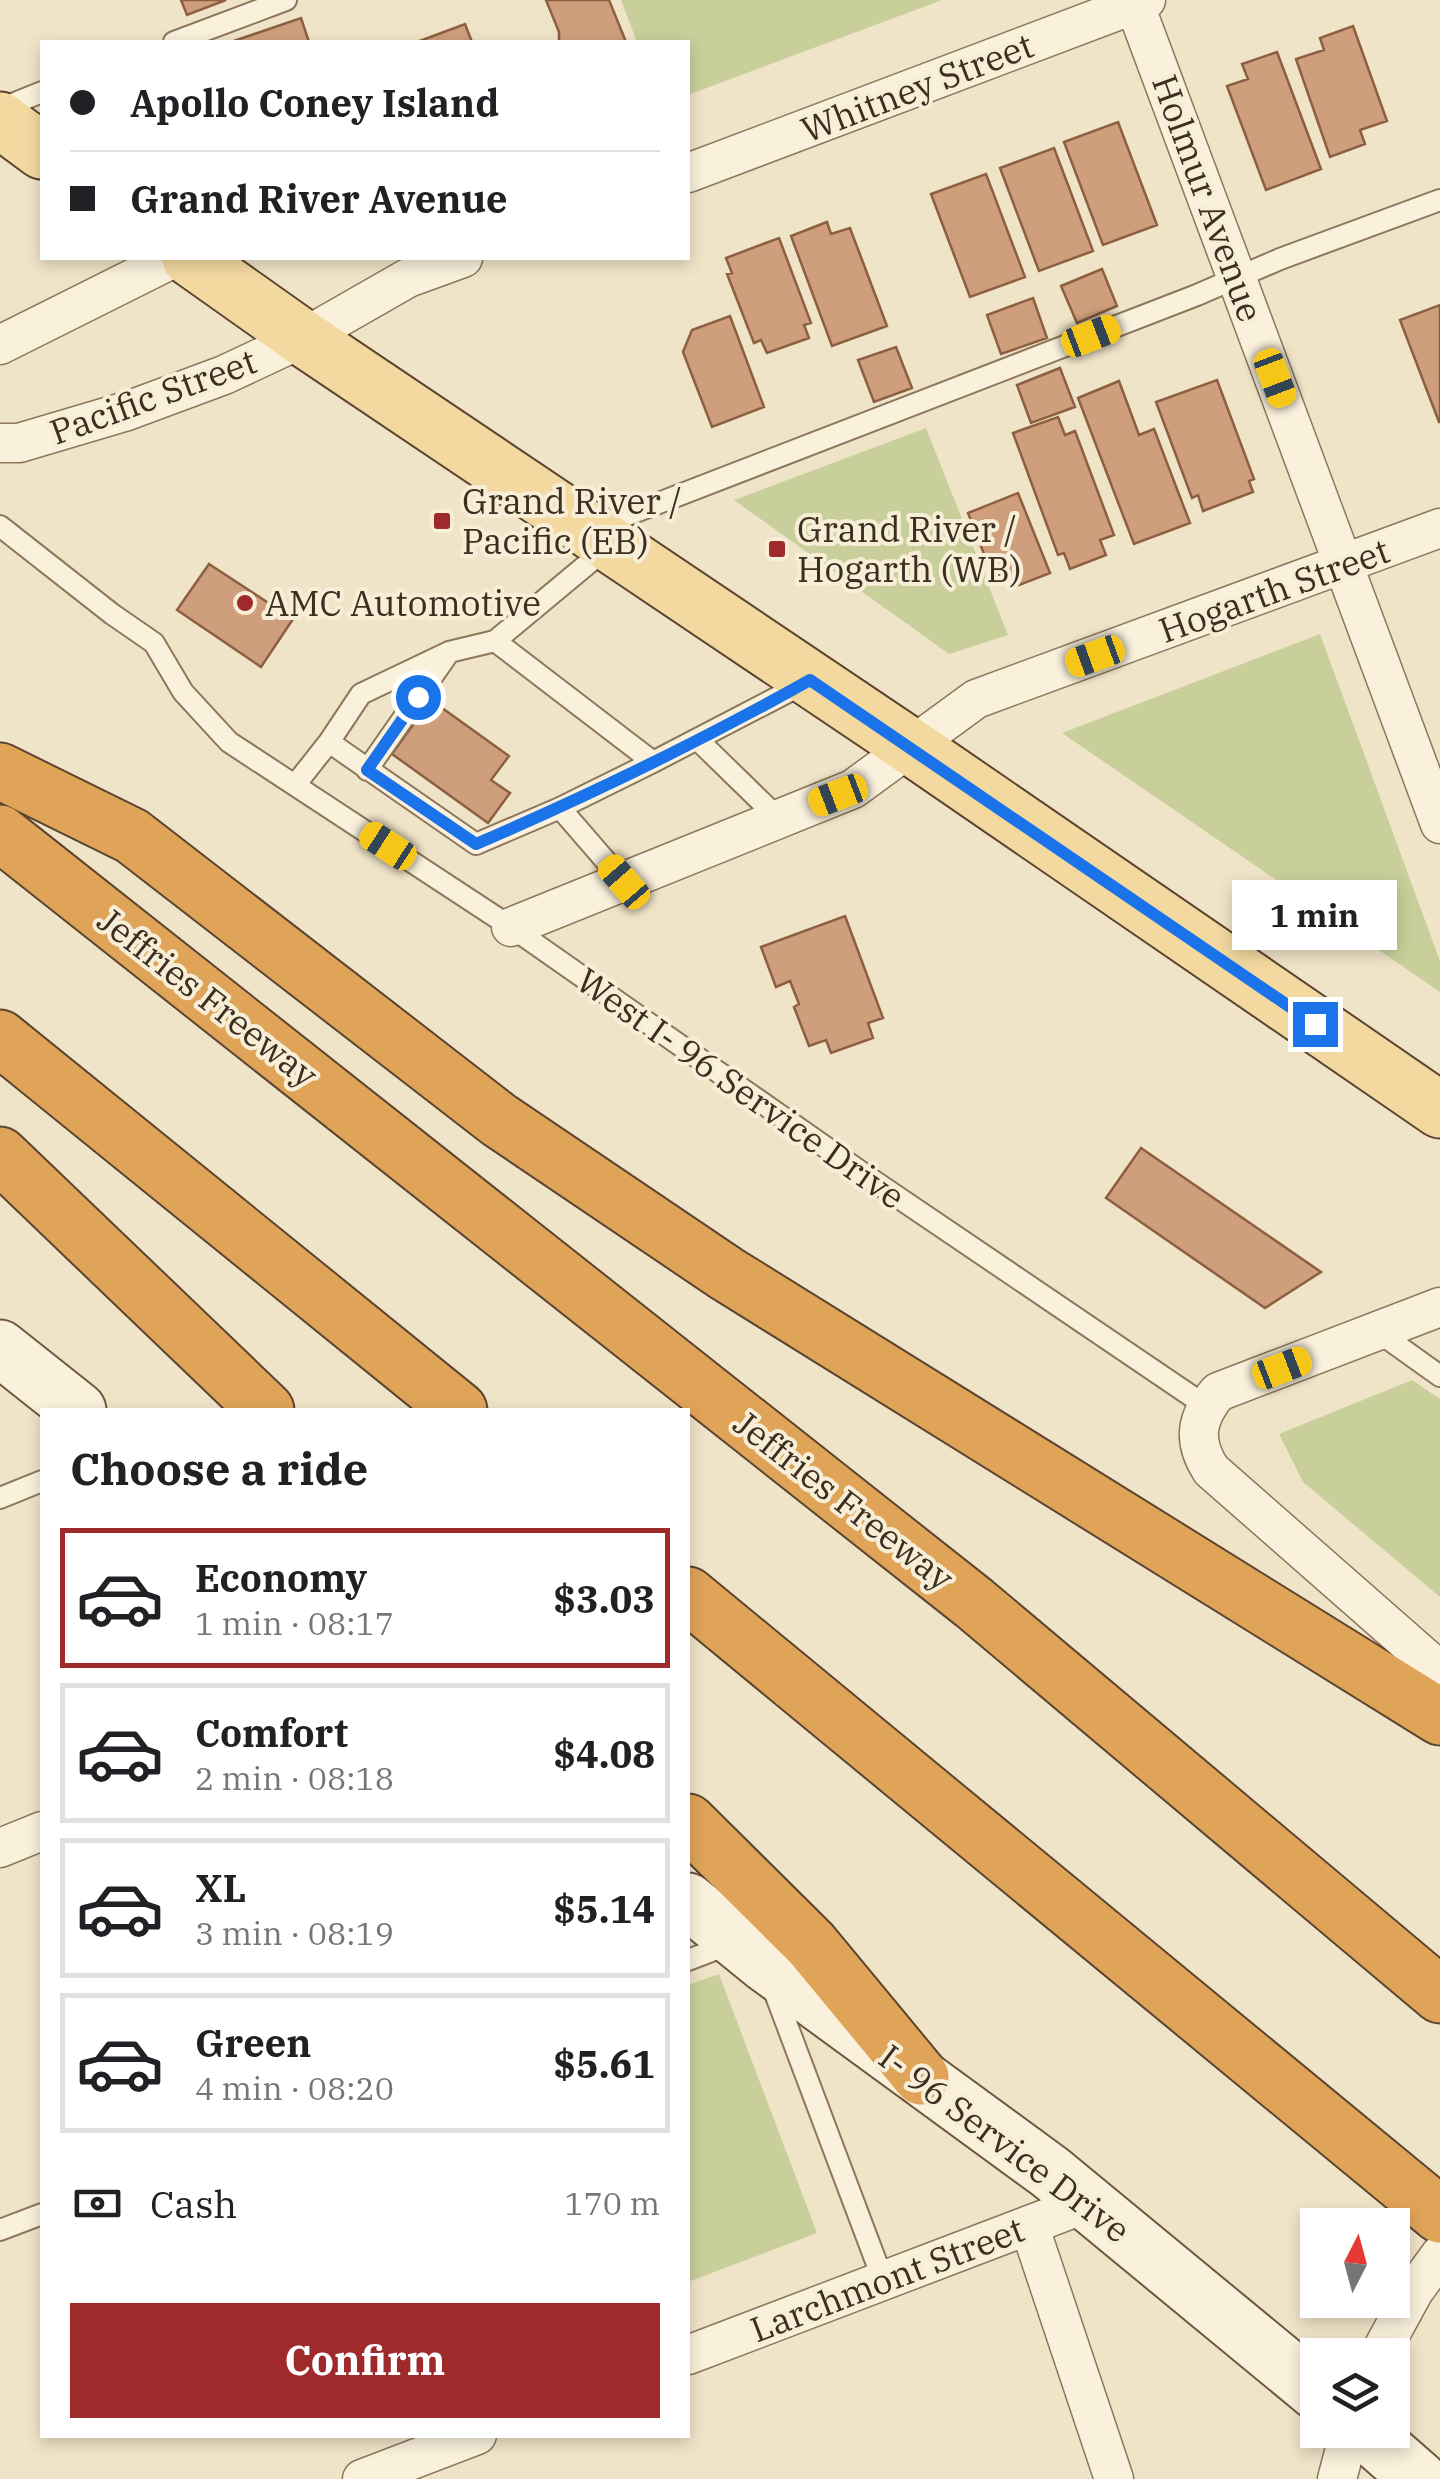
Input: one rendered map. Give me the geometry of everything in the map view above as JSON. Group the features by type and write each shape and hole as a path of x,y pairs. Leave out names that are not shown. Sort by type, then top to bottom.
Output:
{"highway":[{"path":"0,772 132,836 498,1120 726,1274 1440,1716"},
{"name":"Jeffries Freeway","path":"0,833 974,1602 1440,1995"},
{"path":"0,1038 457,1408"},
{"path":"0,1155 264,1408"},
{"path":"690,1597 1440,2215"},
{"path":"690,1824 811,1944 921,2077"}],"main road":[{"path":"0,120 40,150"},
{"path":"193,260 1440,1110"}],"street":[{"name":"Whitney Street","path":"690,172 1138,1"},
{"name":"Holmur Avenue","path":"1138,1 1440,824"},
{"path":"0,345 170,260"},
{"path":"304,338 408,278 458,260"},
{"name":"Pacific Street","path":"0,443 19,443 127,411 224,375 304,338"},
{"name":"Hogarth Street","path":"512,927 853,789 976,700 1440,528"},
{"path":"1440,1307 1218,1392 1206,1406 1198,1441 1211,1470 1440,1671"},
{"path":"0,1348 75,1408"},
{"path":"0,1848 40,1832"},
{"name":"I- 96 Service Drive","path":"690,1904 729,1955 921,2077 1087,2203 1300,2377"},
{"name":"Larchmont Street","path":"690,2354 1087,2203"},
{"path":"1029,2225 1114,2479"},
{"path":"1388,2338 1414,2291 1440,2255"},
{"path":"362,2479 470,2438"},
{"path":"1337,2479 1345,2448"},
{"path":"1383,2448 1420,2479"}],"lane":[{"path":"179,40 286,0"},
{"path":"0,108 40,93"},
{"path":"294,785 329,742 360,694 449,652 494,640 598,538 1237,278 1440,200"},
{"name":"West I- 96 Service Drive","path":"0,526 154,642 183,692 229,742 512,927 872,1180 1206,1406"},
{"path":"494,640 653,762"},
{"path":"367,770 449,652"},
{"path":"329,742 476,844 698,741 810,680"},
{"path":"698,741 779,818"},
{"path":"560,808 624,882"},
{"path":"1377,1331 1440,1376"},
{"path":"0,1498 40,1482"},
{"path":"729,1955 884,2280"},
{"path":"0,2230 40,2215"}],"green space":[{"path":"621,0 942,0 690,94 690,40 636,40"},
{"path":"926,428 1008,635 949,654 734,500"},
{"path":"1320,634 1440,961 1440,992 1062,733"},
{"path":"1412,1380 1440,1399 1440,1597 1303,1482 1279,1434"},
{"path":"719,1974 817,2233 690,2281 690,1984"}],"building":[{"path":"181,0 226,0 187,15"},
{"path":"546,0 609,0 625,40 559,40"},
{"path":"301,18 308,40 237,40"},
{"path":"465,24 471,40 422,40"},
{"path":"1353,26 1387,121 1360,130 1365,144 1330,157 1296,59 1324,50 1320,38"},
{"path":"1277,52 1321,169 1266,190 1227,86 1248,79 1242,64"},
{"path":"1118,122 1157,225 1103,245 1064,142"},
{"path":"1054,148 1093,251 1039,271 1000,168"},
{"path":"986,174 1025,277 970,297 931,194"},
{"path":"827,222 831,234 850,228 887,326 832,346 791,236"},
{"path":"779,238 811,323 804,325 809,338 767,353 761,340 754,343 727,274 732,273 726,258"},
{"path":"1102,269 1117,306 1077,323 1061,286"},
{"path":"1033,298 1047,338 1001,354 987,315"},
{"path":"1440,305 1440,422 1439,422 1400,320"},
{"path":"730,316 764,407 712,427 683,352 692,330"},
{"path":"896,347 912,388 874,402 858,360"},
{"path":"1060,368 1075,407 1031,423 1017,385"},
{"path":"1217,380 1254,479 1249,481 1253,492 1203,511 1198,495 1192,498 1156,402"},
{"path":"1119,381 1139,435 1154,429 1190,523 1134,544 1078,398"},
{"path":"1058,417 1065,435 1075,431 1114,535 1100,540 1106,555 1070,569 1064,553 1058,555 1013,433"},
{"path":"1018,493 1050,573 1014,587 1008,571 993,577 968,513"},
{"path":"209,564 293,619 261,667 177,610"},
{"path":"431,700 509,756 491,780 510,793 488,823 392,754"},
{"path":"845,916 883,1018 868,1023 873,1038 831,1053 826,1040 809,1046 794,1007 799,1004 790,981 776,987 761,947"},
{"path":"1141,1148 1321,1272 1265,1308 1106,1198"}],"place":[{"name":"Grand River / Pacific (EB)","path":"442,521"},
{"name":"Grand River / Hogarth (WB)","path":"777,549"},
{"name":"AMC Automotive","path":"245,603"}],"route":[{"path":"418,697 367,770 476,844 698,741 810,680 1315,1024"}]}
